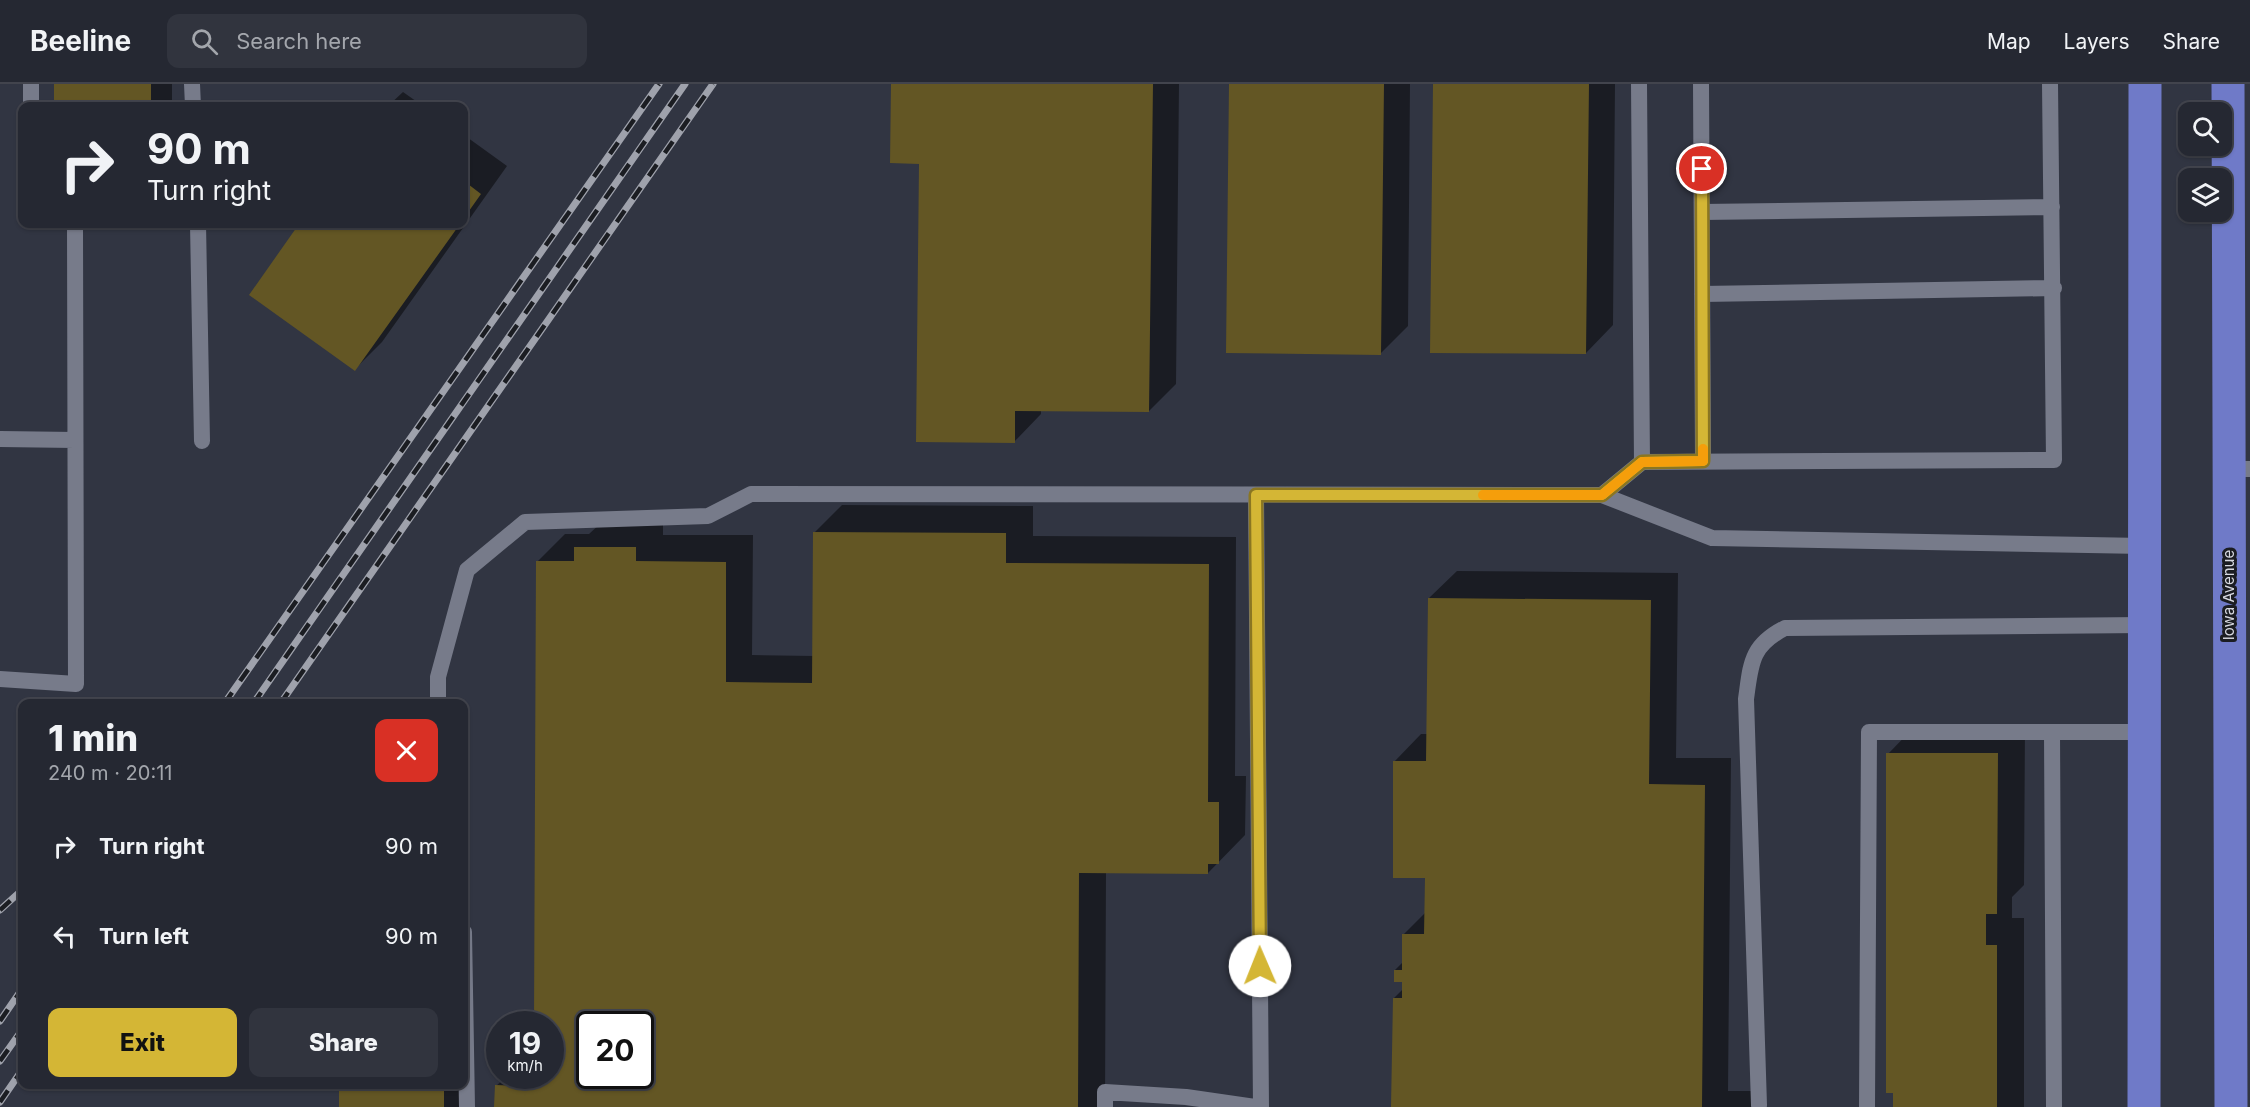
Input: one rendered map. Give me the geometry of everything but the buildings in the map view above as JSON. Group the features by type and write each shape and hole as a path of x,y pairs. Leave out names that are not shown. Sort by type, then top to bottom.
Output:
{"main road":[{"path":"2144,1107 2145,84"},
{"name":"Iowa Avenue","path":"2228,84 2240,469 2237,1100"}],"lane":[{"path":"31,84 31,102"},
{"path":"192,84 193,102"},
{"path":"1639,84 1642,462"},
{"path":"1701,84 1703,461"},
{"path":"1602,495 1642,462 2054,460 2054,288 2050,84"},
{"path":"1702,212 2052,207"},
{"path":"0,679 76,684 75,228"},
{"path":"198,228 202,441"},
{"path":"1702,294 2054,288"},
{"path":"0,439 75,440"},
{"path":"438,699 438,677 467,570 525,522 708,516 751,494 1602,495 1712,538 2144,546"},
{"path":"1256,495 1261,1107"},
{"path":"1759,1104 1746,699 1751,661 1758,647 1770,635 1785,628 2144,625"},
{"path":"1866,1107 1869,732 2144,732"},
{"path":"2052,732 2054,1107"},
{"path":"467,1089 467,1107"},
{"path":"1105,1107 1105,1092 1255,1107"}],"railway":[{"path":"228,699 659,84"},
{"path":"256,699 685,84"},
{"path":"283,699 713,84"},
{"path":"0,910 18,894"},
{"path":"0,1021 18,995"},
{"path":"0,1061 18,1036"},
{"path":"0,1102 18,1076"}],"slow traffic":[{"path":"1483,495 1602,495 1642,462 1703,461 1703,449"}],"route":[{"path":"1260,966 1256,495 1602,495 1642,462 1703,461 1702,169"}]}
